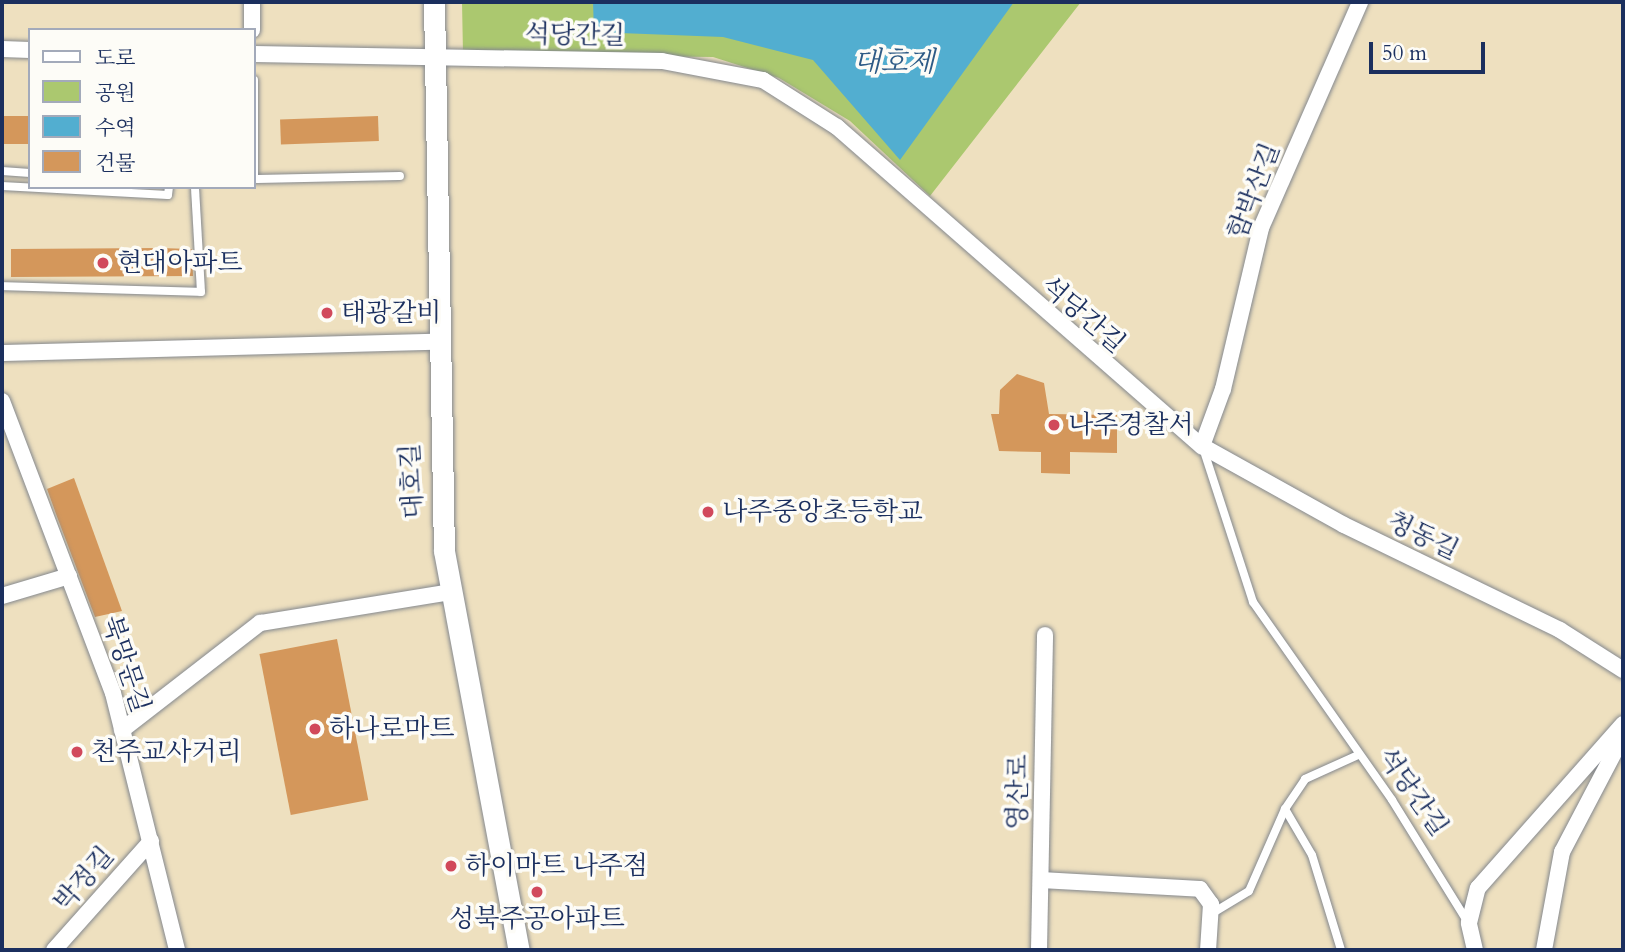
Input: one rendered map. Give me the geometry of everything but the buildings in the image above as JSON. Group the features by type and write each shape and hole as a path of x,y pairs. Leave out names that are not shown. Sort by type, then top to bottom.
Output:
{"street":[{"path":"252,2 253,28"},
{"name":"대호길","path":"434,2 436,342 443,551 519,950"},
{"name":"함박산길","path":"1202,446 1223,389 1261,228 1360,2"},
{"path":"2,49 28,50"},
{"name":"석당간길","path":"256,54 698,65 735,71 790,93 837,127 1202,446"},
{"path":"2,353 436,342"},
{"name":"북망문길","path":"2,401 69,576 122,730 177,950"},
{"name":"청동길","path":"1202,446 1332,519 1560,630 1623,670"},
{"path":"2,596 69,576"},
{"path":"122,730 260,622 452,592"},
{"name":"영산로","path":"1039,950 1045,635"},
{"path":"1475,950 1469,923 1488,873 1623,724"},
{"path":"1544,950 1562,852 1623,736"},
{"name":"박정길","path":"54,950 151,841"},
{"path":"1041,880 1186,885 1210,906 1208,950"}],"lane":[{"path":"2,171 28,173"},
{"path":"256,179 400,176"},
{"path":"2,186 28,187"},
{"path":"57,189 168,195 169,189"},
{"path":"2,286 201,292 195,189"},
{"name":"석당간길","path":"1202,446 1252,603 1358,755 1469,923"},
{"path":"1210,906 1249,891 1285,809 1305,779 1358,755"},
{"path":"1285,809 1312,855 1342,950"}],"green space":[{"path":"462,2 1081,2 930,196 850,121 779,78 713,57 463,54"}],"water":[{"name":"대호제","path":"593,2 1014,2 900,160 813,60 723,37 594,32"}],"place":[{"name":"현대아파트","path":"103,263"},
{"name":"태광갈비","path":"327,313"},
{"name":"나주경찰서","path":"1054,425"},
{"name":"나주중앙초등학교","path":"708,512"},
{"name":"하나로마트","path":"315,729"},
{"name":"천주교사거리","path":"77,752"},
{"name":"하이마트 나주점","path":"451,866"},
{"name":"성북주공아파트","path":"537,892"}]}
